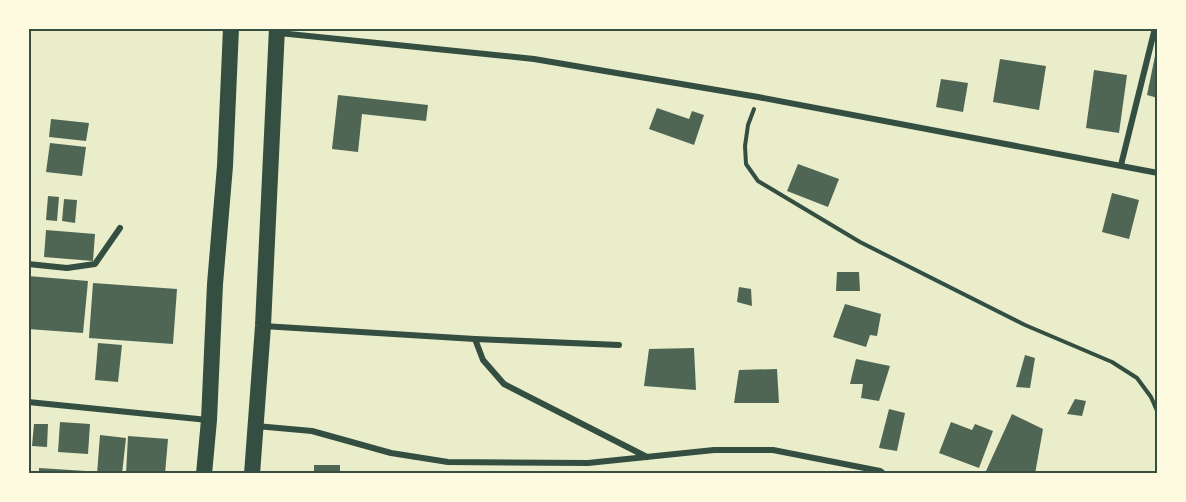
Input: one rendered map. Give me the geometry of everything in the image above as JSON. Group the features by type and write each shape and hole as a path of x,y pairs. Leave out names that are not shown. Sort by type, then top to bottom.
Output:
{"highway":[{"path":"204,474 215,284 225,166 231,29"},
{"path":"252,474 263,326 276,31"}],"street":[{"path":"222,28 231,29"},
{"path":"1121,165 1155,28"},
{"path":"276,31 534,59 758,97 1158,173"},
{"path":"28,264 67,268 95,264 120,228"},
{"path":"263,326 619,345"},
{"path":"475,339 483,360 504,384 648,457"},
{"path":"28,402 208,420"},
{"path":"256,426 312,431 391,453 448,462 588,463 714,450 773,450 880,471 884,474"}],"path":[{"path":"758,97 748,125 745,146 746,164 758,182 860,242 1026,325 1112,362 1137,378 1158,413"}],"building":[{"path":"1156,51 1158,51 1158,98 1147,95"},
{"path":"1000,59 1046,66 1039,110 993,102"},
{"path":"1094,70 1127,75 1119,133 1086,128"},
{"path":"941,79 968,83 963,112 936,107"},
{"path":"338,95 428,105 426,121 362,114 358,152 332,149"},
{"path":"657,108 689,119 692,111 704,115 694,145 649,129"},
{"path":"51,119 89,123 86,141 49,137"},
{"path":"50,143 86,147 82,176 46,172"},
{"path":"798,164 839,179 828,207 787,191"},
{"path":"1112,193 1139,200 1129,239 1102,232"},
{"path":"48,196 59,197 57,221 46,220"},
{"path":"64,199 77,200 75,223 62,221"},
{"path":"46,230 95,234 93,261 44,257"},
{"path":"837,272 859,272 860,291 836,291"},
{"path":"28,276 88,281 83,333 28,329"},
{"path":"93,283 177,289 173,344 89,338"},
{"path":"739,287 751,289 752,306 737,302"},
{"path":"845,304 881,314 877,336 870,335 866,347 833,337"},
{"path":"98,343 122,345 118,382 95,380"},
{"path":"694,348 696,390 644,386 649,349"},
{"path":"1025,355 1035,358 1030,388 1016,387"},
{"path":"856,359 890,366 879,401 861,398 863,384 850,384"},
{"path":"777,369 779,403 734,403 739,370"},
{"path":"1075,399 1086,401 1082,416 1067,414"},
{"path":"889,409 905,413 897,451 879,448"},
{"path":"1012,414 1043,429 1035,474 996,474 986,471"},
{"path":"60,422 90,424 88,454 58,452"},
{"path":"951,422 972,430 975,424 993,431 979,468 939,453"},
{"path":"34,424 48,424 47,447 32,446"},
{"path":"100,435 126,438 122,474 97,474"},
{"path":"128,436 168,439 165,474 126,474"},
{"path":"314,465 340,465 340,474 314,474"},
{"path":"39,468 86,471 86,474 39,474"}]}
